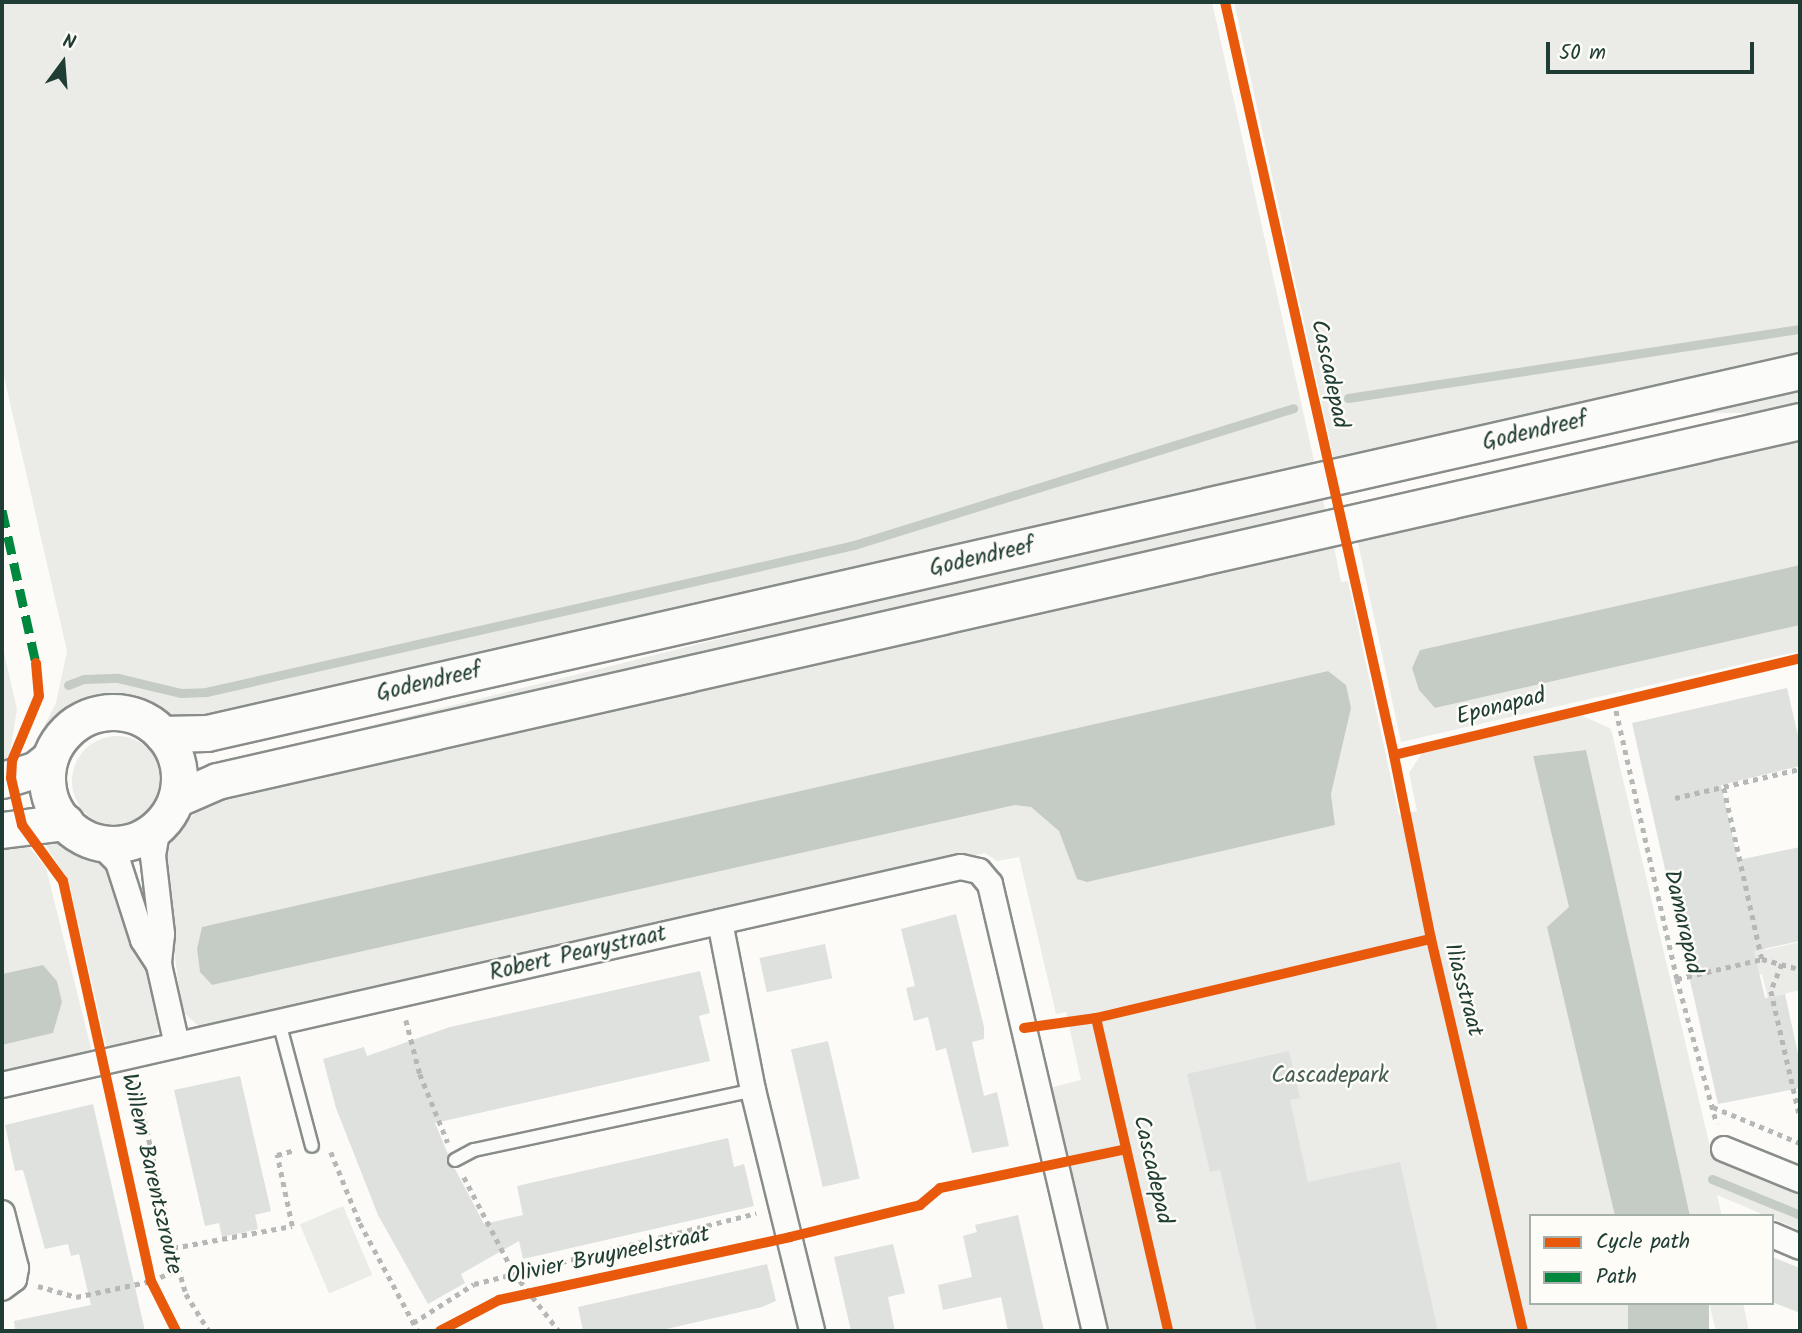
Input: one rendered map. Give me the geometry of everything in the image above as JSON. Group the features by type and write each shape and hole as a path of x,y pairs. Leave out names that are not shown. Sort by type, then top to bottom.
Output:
{"main road":[{"name":"Godendreef","path":"162,734 220,730 1800,371"},
{"name":"Godendreef","path":"167,813 217,781 1800,421"},
{"path":"2,780 35,770 50,758 69,729 100,713 134,716 162,734 178,764 167,813 130,842 98,842 65,822 49,792 50,758"},
{"path":"2,830 65,822"}],"street":[{"path":"167,813 153,856 162,934 159,965 177,1045"},
{"path":"98,842 118,862 143,940 159,965"},
{"name":"Robert Pearystraat","path":"2,1085 961,867 979,871 990,884 1095,1331"},
{"path":"720,922 753,1090 812,1331"},
{"path":"1724,1149 1800,1180"},
{"path":"2,1213 16,1268 8,1284"},
{"path":"1774,1236 1800,1247"}],"lane":[{"path":"279,1022 312,1146"},
{"path":"455,1160 474,1150 753,1090"}],"path":[{"path":"1600,704 1627,698"},
{"path":"1675,798 1800,769"},
{"path":"1724,788 1762,959"},
{"path":"1677,979 1762,959 1800,969"},
{"path":"1782,964 1771,990 1800,1118"},
{"path":"1713,1107 1800,1143"},
{"path":"312,1146 327,1143 359,1223 418,1331"},
{"path":"413,1323 474,1284 780,1207"},
{"path":"8,1284 76,1297 154,1286 179,1269"}],"green space":[{"path":"2,2 1212,2 1317,474 204,726 133,703 96,702 64,720 43,746 30,754 56,703 67,651 2,368"},
{"path":"1234,2 1800,2 1800,361 1336,469"},
{"path":"1361,379 1800,379 1800,413 1361,413"},
{"path":"1800,432 1800,565 1420,650 1412,668 1435,708 1800,625 1800,651 1401,742 1356,534"},
{"path":"1320,489 1328,521 225,796 217,764"},
{"name":"Cascadepark","path":"1332,536 1341,582 1348,581 1399,815 1417,811 1409,773 1422,753 1581,715 1611,729 1711,1151 1800,1189 1800,1230 1774,1219 1774,1214 1762,1214 1717,1195 1722,1214 1690,1214 1585,750 1533,756 1570,908 1597,1126 1615,1214 1529,1214 1529,1305 1628,1305 1628,1331 1104,1331 1067,1167 1097,1159 1095,1151 1065,1158 1049,1088 1081,1080 1066,1012 1056,1014 1019,857 997,861 985,853 202,1029 182,1011 165,879 167,852 178,831 212,796","holes":["1328,671 1344,728 1331,794 1335,824 1077,878 1059,831 1031,807 1015,805 212,985 200,971 197,949 404,882"]},
{"path":"2,644 17,709 7,771 2,772"},
{"path":"117,736 134,740 149,749 158,764 162,781 158,798 149,813 134,822 117,826 100,822 85,813 76,798 72,781 76,764 85,749 100,740"},
{"path":"20,835 46,868 93,1056 2,1076 2,1045 53,1033 62,1002 57,981 43,965 2,974 2,839"},
{"path":"66,838 93,852 114,876 159,1011 159,1030 148,1043 110,1050 106,1045 69,882 42,839"},
{"path":"1800,942 1800,990 1768,998 1762,974 1692,990 1687,965 1763,946 1765,950"},
{"path":"343,1206 372,1275 329,1293 300,1224"},
{"path":"1710,1305 1743,1305 1749,1331 1716,1331"}],"shaded area":[{"path":"1800,565 1800,625 1435,708 1419,690 1412,668 1420,650"},
{"path":"1328,671 1346,685 1351,708 1331,794 1335,825 1087,882 1077,879 1059,831 1031,807 1015,805 212,985 200,972 197,949 202,927"},
{"path":"1586,750 1690,1214 1615,1214 1547,927 1569,907 1533,756"},
{"path":"43,965 57,981 62,1002 53,1033 2,1045 2,974"},
{"path":"1628,1305 1709,1305 1709,1331 1628,1331"}],"building":[{"path":"1787,688 1800,744 1800,766 1721,785 1738,860 1800,847 1800,941 1754,951 1765,998 1785,994 1800,1063 1800,1088 1718,1104 1632,723"},
{"path":"956,914 984,1027 984,1039 972,1042 984,1096 997,1092 1009,1146 972,1153 946,1048 936,1051 928,1017 914,1021 906,988 915,986 901,929"},
{"path":"825,944 832,978 767,992 759,958"},
{"path":"700,971 710,1013 699,1016 710,1061 435,1123 448,1154 447,1163 455,1169 484,1224 523,1215 517,1186 728,1138 734,1167 744,1164 754,1206 523,1259 519,1241 461,1274 465,1283 428,1304 378,1215 336,1108 323,1059 364,1047 367,1056 450,1027"},
{"path":"828,1041 860,1178 823,1187 791,1050"},
{"path":"1289,1051 1300,1098 1290,1100 1308,1182 1400,1162 1438,1331 1257,1331 1220,1170 1210,1172 1187,1074"},
{"path":"240,1076 271,1211 255,1215 258,1229 222,1237 219,1223 205,1226 174,1090"},
{"path":"93,1104 145,1331 15,1331 14,1321 91,1305 79,1254 71,1256 68,1244 45,1249 23,1170 15,1171 5,1125"},
{"path":"1018,1215 1044,1331 1008,1331 1001,1297 943,1310 938,1285 972,1277 963,1236 977,1232 975,1225"},
{"path":"893,1244 905,1293 888,1297 895,1331 851,1331 834,1257"},
{"path":"1774,1258 1800,1268 1800,1313 1774,1303"},
{"path":"767,1264 776,1301 762,1307 658,1331 583,1331 578,1307"}],"waterway":[{"path":"1348,398 1800,329"},
{"path":"68,685 84,679 118,678 181,693 206,692 854,545 1293,408"},
{"path":"1712,1179 1800,1215"}],"marked path":[{"path":"2,510 36,663"}],"cycle path":[{"name":"Cascadepad","path":"1225,2 1394,755"},
{"name":"Eponapad","path":"1431,939 1394,755 1800,658"},
{"name":"Willem Barentszroute","path":"36,663 39,696 12,761 11,778 22,825 63,881 151,1281 176,1331"},
{"name":"Iliasstraat","path":"1024,1028 1096,1018 1431,939 1523,1331"},
{"name":"Cascadepad","path":"1096,1018 1168,1331"},
{"name":"Cascadepad","path":"440,1331 499,1300 790,1237 920,1205 940,1188 1126,1149"}]}
